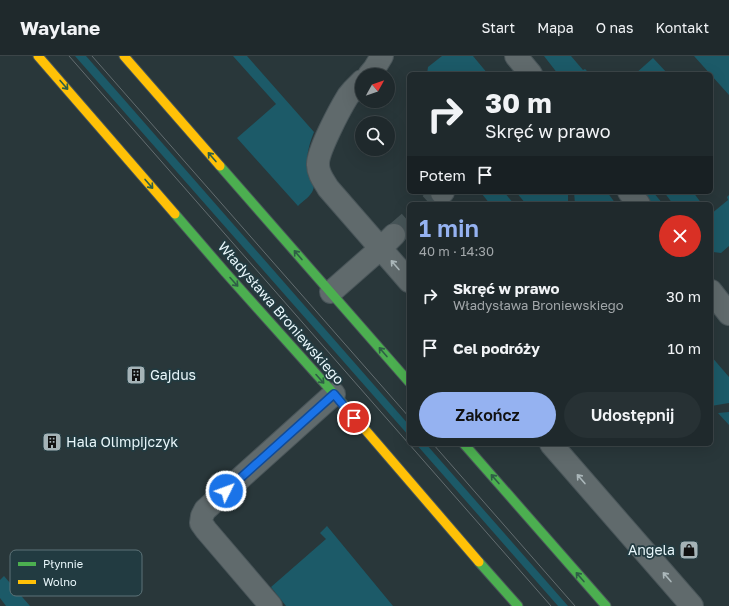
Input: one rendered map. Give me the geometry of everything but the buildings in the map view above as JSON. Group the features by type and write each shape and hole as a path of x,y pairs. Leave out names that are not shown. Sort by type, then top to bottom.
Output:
{"main road":[{"name":"Władysława Broniewskiego","path":"38,56 518,606"},
{"path":"124,56 407,380"},
{"path":"466,446 606,606"}],"street":[{"path":"374,68 382,56"},
{"path":"516,56 530,72"},
{"path":"355,88 346,99 319,156 318,164 321,176 328,188 388,242 407,277"},
{"path":"631,194 637,202"},
{"path":"331,292 388,242"},
{"path":"713,294 729,314"},
{"path":"271,606 206,530 201,523 202,516 205,510 334,394"},
{"path":"553,446 692,606"}],"shaded area":[{"path":"75,56 86,56 407,423 407,434"},
{"path":"233,56 247,56 314,132 309,147 307,163 314,187 311,194 298,206 237,138 276,104"},
{"path":"442,56 473,56 486,72 427,72 428,67"},
{"path":"544,56 571,56 583,70 585,69 588,72 556,72"},
{"path":"694,56 729,56 729,95 713,77 713,72 708,72"},
{"path":"653,58 666,72 637,72"},
{"path":"482,194 506,194 512,202 488,202"},
{"path":"518,194 568,194 568,202 524,202"},
{"path":"574,194 608,194 614,202 575,202"},
{"path":"644,194 655,194 661,202 650,202"},
{"path":"666,194 694,194 700,202 672,202"},
{"path":"729,195 729,246 721,253 713,252 713,212 728,200 727,197"},
{"path":"713,358 729,377 729,403 713,406"},
{"path":"729,412 729,425 718,413"},
{"path":"418,446 428,446 568,606 558,606"},
{"path":"327,526 393,606 286,606 271,587 326,539 320,533"},
{"path":"4,576 10,583 10,596 21,596 30,606 6,606 0,598 0,580"}],"tunnel":[{"path":"432,202 441,194"},
{"path":"394,235 407,224"}],"tram line":[{"path":"69,56 407,442"},
{"path":"92,56 407,415"},
{"path":"411,446 551,606"},
{"path":"435,446 575,606"}],"traffic: fast":[{"path":"220,166 407,380"},
{"path":"175,214 344,405"},
{"path":"466,446 606,606"},
{"path":"479,562 518,606"}],"traffic: slow":[{"path":"38,56 175,214"},
{"path":"124,56 220,166"},
{"path":"344,405 479,562"}],"place":[{"name":"Gajdus","path":"136,375"},
{"name":"Hala Olimpijczyk","path":"52,442"},
{"name":"Angela","path":"689,550"}],"route":[{"path":"226,491 334,394 354,418"}]}
